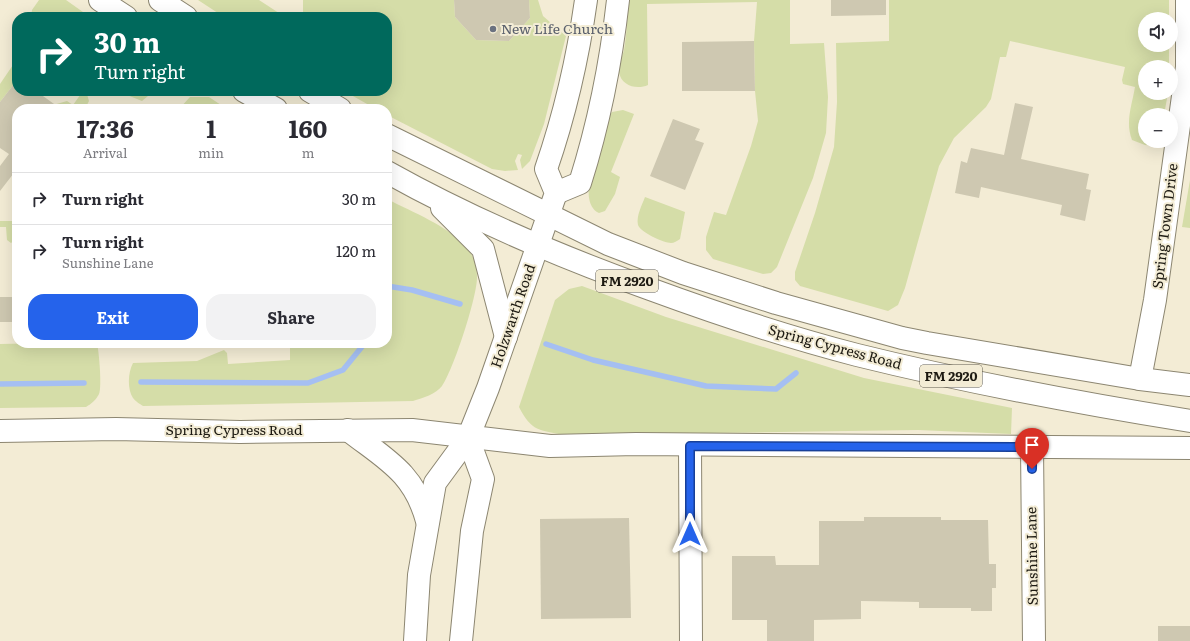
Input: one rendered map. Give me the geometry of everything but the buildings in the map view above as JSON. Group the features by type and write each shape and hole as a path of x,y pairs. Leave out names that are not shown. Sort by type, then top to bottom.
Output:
{"main road":[{"path":"100,0 118,12"},
{"path":"160,0 178,12"},
{"path":"586,0 581,36 560,128 546,168 556,193 580,183 594,137 613,51 618,0"},
{"name":"Spring Town Drive","path":"1140,379 1155,300 1187,67 1186,0"},
{"path":"253,96 267,104"},
{"path":"318,96 332,104"},
{"name":"FM 2920","path":"392,138 547,215"},
{"name":"FM 2920","path":"392,175 433,198 537,247"},
{"name":"Holzwarth Road","path":"415,641 419,575 435,483 468,438 506,337 547,215 556,193"},
{"path":"433,198 483,249 506,337"},
{"name":"Spring Cypress Road","path":"547,215 608,244 683,273 776,303 888,334 927,344 1140,379 1190,385"},
{"name":"Spring Cypress Road","path":"537,247 717,313 855,354 981,382 1190,421"},
{"path":"981,382 1005,373 1116,393 1140,379"},
{"name":"Spring Cypress Road","path":"0,431 116,429 240,432 412,430 468,438 550,446 636,444 690,446 1190,448"},
{"path":"348,430 403,474 422,502 427,524"},
{"path":"461,641 472,531 483,479 468,438"},
{"path":"690,446 691,641"},
{"name":"Sunshine Lane","path":"1032,447 1034,641"}],"green space":[{"path":"39,0 66,0 83,12 32,12"},
{"path":"198,0 259,0 277,12 216,12"},
{"path":"303,0 454,0 455,17 476,40 509,41 530,18 529,0 538,0 543,16 566,36 544,124 530,161 522,169 520,160 522,155 518,154 515,161 518,170 505,171 492,169 392,118 392,104 367,104 353,96 392,96 392,12 303,12"},
{"path":"629,0 790,0 790,44 824,43 828,97 826,133 813,178 777,267 771,273 763,274 713,259 706,250 706,237 714,212 726,215 751,146 758,121 755,91 754,41 757,2 647,4 648,85 635,87 626,84 620,77 619,72 625,44"},
{"path":"889,0 1169,0 1169,12 1138,12 1138,52 1169,52 1169,60 1138,60 1138,100 1167,100 1165,108 1138,108 1138,142 1132,140 1129,120 1135,87 1123,84 1122,80 1125,67 1010,41 1006,57 1000,57 991,99 986,107 954,138 939,166 905,288 898,305 888,311 800,286 795,280 795,272 815,213 834,147 837,102 836,43 889,41"},
{"path":"12,66 12,87 0,102 0,84"},
{"path":"79,96 88,96 89,101 88,104 74,104"},
{"path":"130,96 148,96 142,101"},
{"path":"190,97 209,97 220,104 184,104"},
{"path":"67,101 72,104 56,104"},
{"path":"623,110 634,114 611,172 620,177 615,194 605,211 599,213 592,206 589,196 589,183 592,168 608,118 612,112"},
{"path":"1190,180 1190,228 1182,227"},
{"path":"645,197 685,212 680,239 673,243 668,243 653,237 640,228 638,225 638,218"},
{"path":"392,201 440,226 459,240 472,254 476,265 476,286 474,299 464,332 447,378 439,389 425,397 413,401 143,406 134,399 130,390 130,371 133,363 197,361 224,350 227,353 228,364 290,360 290,348 392,348"},
{"path":"0,221 12,221 11,243 7,240 6,227 0,227"},
{"path":"582,286 666,317 864,378 1012,408 1011,434 918,430 565,435 542,431 532,426 519,407 555,300 569,289"},
{"path":"0,344 12,344 12,348 98,348 100,390 97,398 86,407 0,408"}],"waterway":[{"path":"392,287 412,290 460,304"},
{"path":"546,344 593,360 706,386 776,389 796,373"},
{"path":"141,382 308,383 343,370 361,348"},
{"path":"0,384 84,383"}],"place":[{"name":"New Life Church","path":"493,29"}],"route":[{"path":"690,534 690,446 1032,447 1032,469"}]}
